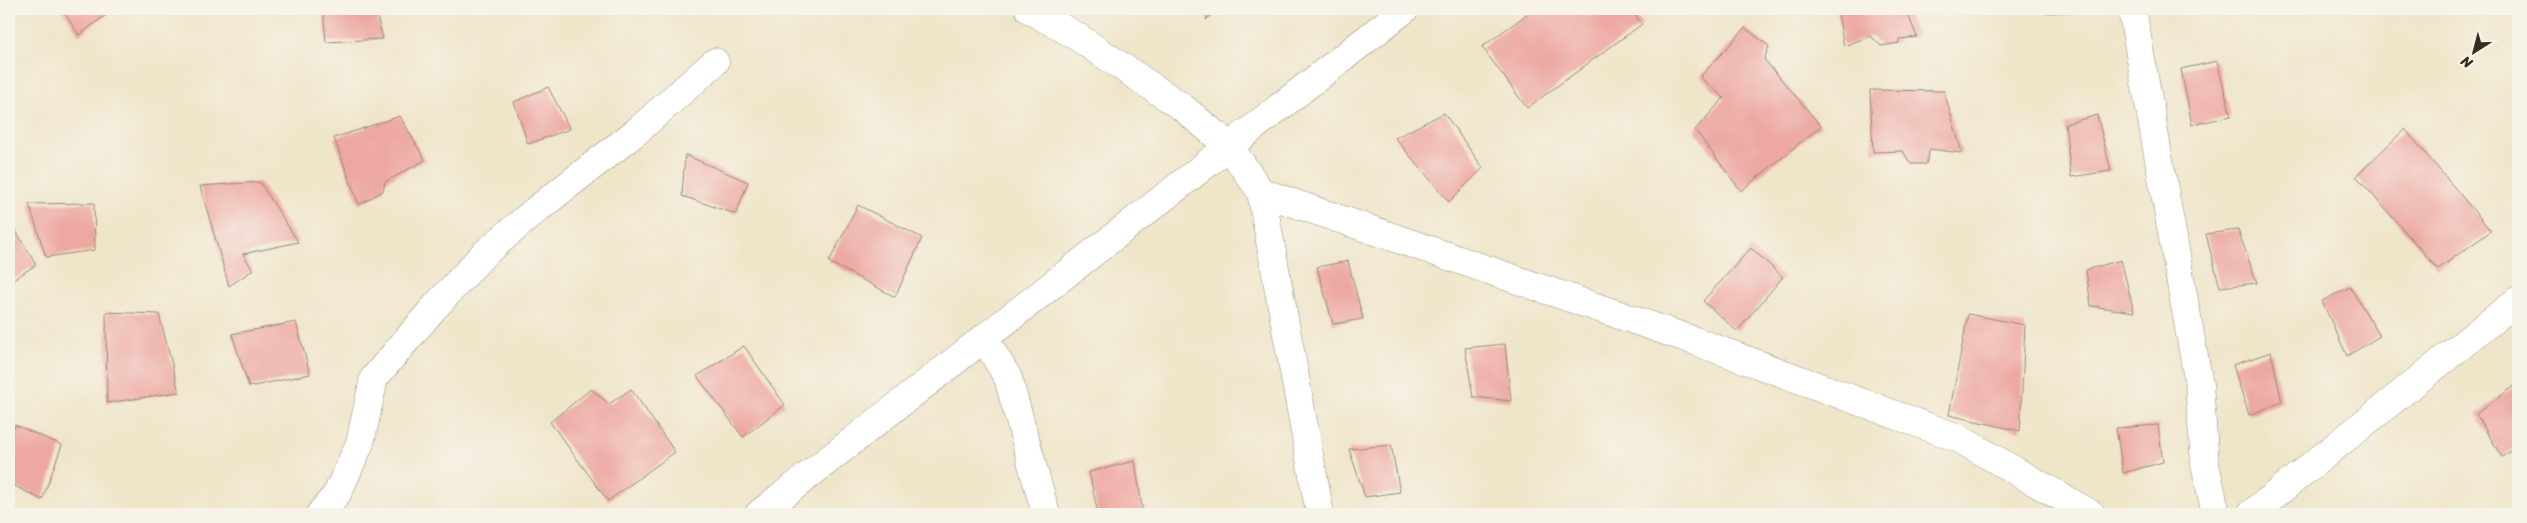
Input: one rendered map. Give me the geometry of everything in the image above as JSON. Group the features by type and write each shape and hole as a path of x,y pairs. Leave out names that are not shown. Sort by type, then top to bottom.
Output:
{"street":[{"path":"1029,9 1076,36 1182,107 1229,146 1261,192 1320,514"},
{"path":"759,514 1405,9"},
{"path":"2132,9 2199,384 2205,464 2216,514"},
{"path":"320,514 337,494 360,442 374,378 434,308 483,255 536,210 636,132 715,62"},
{"path":"1261,192 1695,341 1958,438 2090,514"},
{"path":"2251,514 2518,300"},
{"path":"984,338 1008,378 1046,514"}],"building":[{"path":"62,9 114,9 79,35"},
{"path":"323,9 375,9 383,39 326,42"},
{"path":"1210,9 1218,9 1206,20"},
{"path":"1534,9 1630,9 1642,24 1527,108 1482,47"},
{"path":"1837,9 1906,9 1917,37 1899,39 1899,43 1881,46 1871,36 1844,46"},
{"path":"2045,9 2082,9 2082,11 2045,13"},
{"path":"1745,28 1769,46 1764,59 1821,126 1741,191 1695,130 1724,98 1700,77"},
{"path":"2217,61 2231,116 2192,125 2181,69"},
{"path":"548,87 570,129 528,144 514,102"},
{"path":"1870,90 1944,91 1962,153 1930,149 1926,164 1911,164 1903,151 1873,152"},
{"path":"1444,113 1483,168 1449,202 1395,138"},
{"path":"2097,115 2111,171 2071,177 2065,124"},
{"path":"400,116 425,160 385,182 383,191 359,205 334,138"},
{"path":"2405,129 2491,231 2438,269 2356,176"},
{"path":"685,155 748,182 736,214 682,196"},
{"path":"260,182 298,242 243,254 253,270 229,286 200,186"},
{"path":"94,203 95,250 46,257 29,204"},
{"path":"858,205 922,238 895,297 829,262"},
{"path":"9,219 36,265 9,282"},
{"path":"2238,230 2257,283 2220,287 2206,234"},
{"path":"1751,248 1783,277 1737,331 1703,301"},
{"path":"2121,260 2134,312 2091,306 2086,270"},
{"path":"1348,261 1363,319 1333,324 1317,267"},
{"path":"2350,287 2380,336 2347,356 2322,301"},
{"path":"106,312 159,314 179,392 107,403"},
{"path":"1968,314 2025,325 2020,431 1949,415"},
{"path":"296,322 310,374 249,387 232,334"},
{"path":"1505,344 1511,401 1473,397 1465,348"},
{"path":"744,346 785,405 743,437 697,376"},
{"path":"2271,352 2282,402 2249,415 2233,365"},
{"path":"2518,383 2518,446 2502,457 2476,414"},
{"path":"591,389 609,404 631,389 675,452 608,501 550,422"},
{"path":"15,425 62,445 42,500 9,483 9,441"},
{"path":"2158,425 2163,462 2123,473 2116,428"},
{"path":"1391,445 1400,492 1365,497 1349,449"},
{"path":"1135,461 1143,514 1098,514 1089,472"}]}
